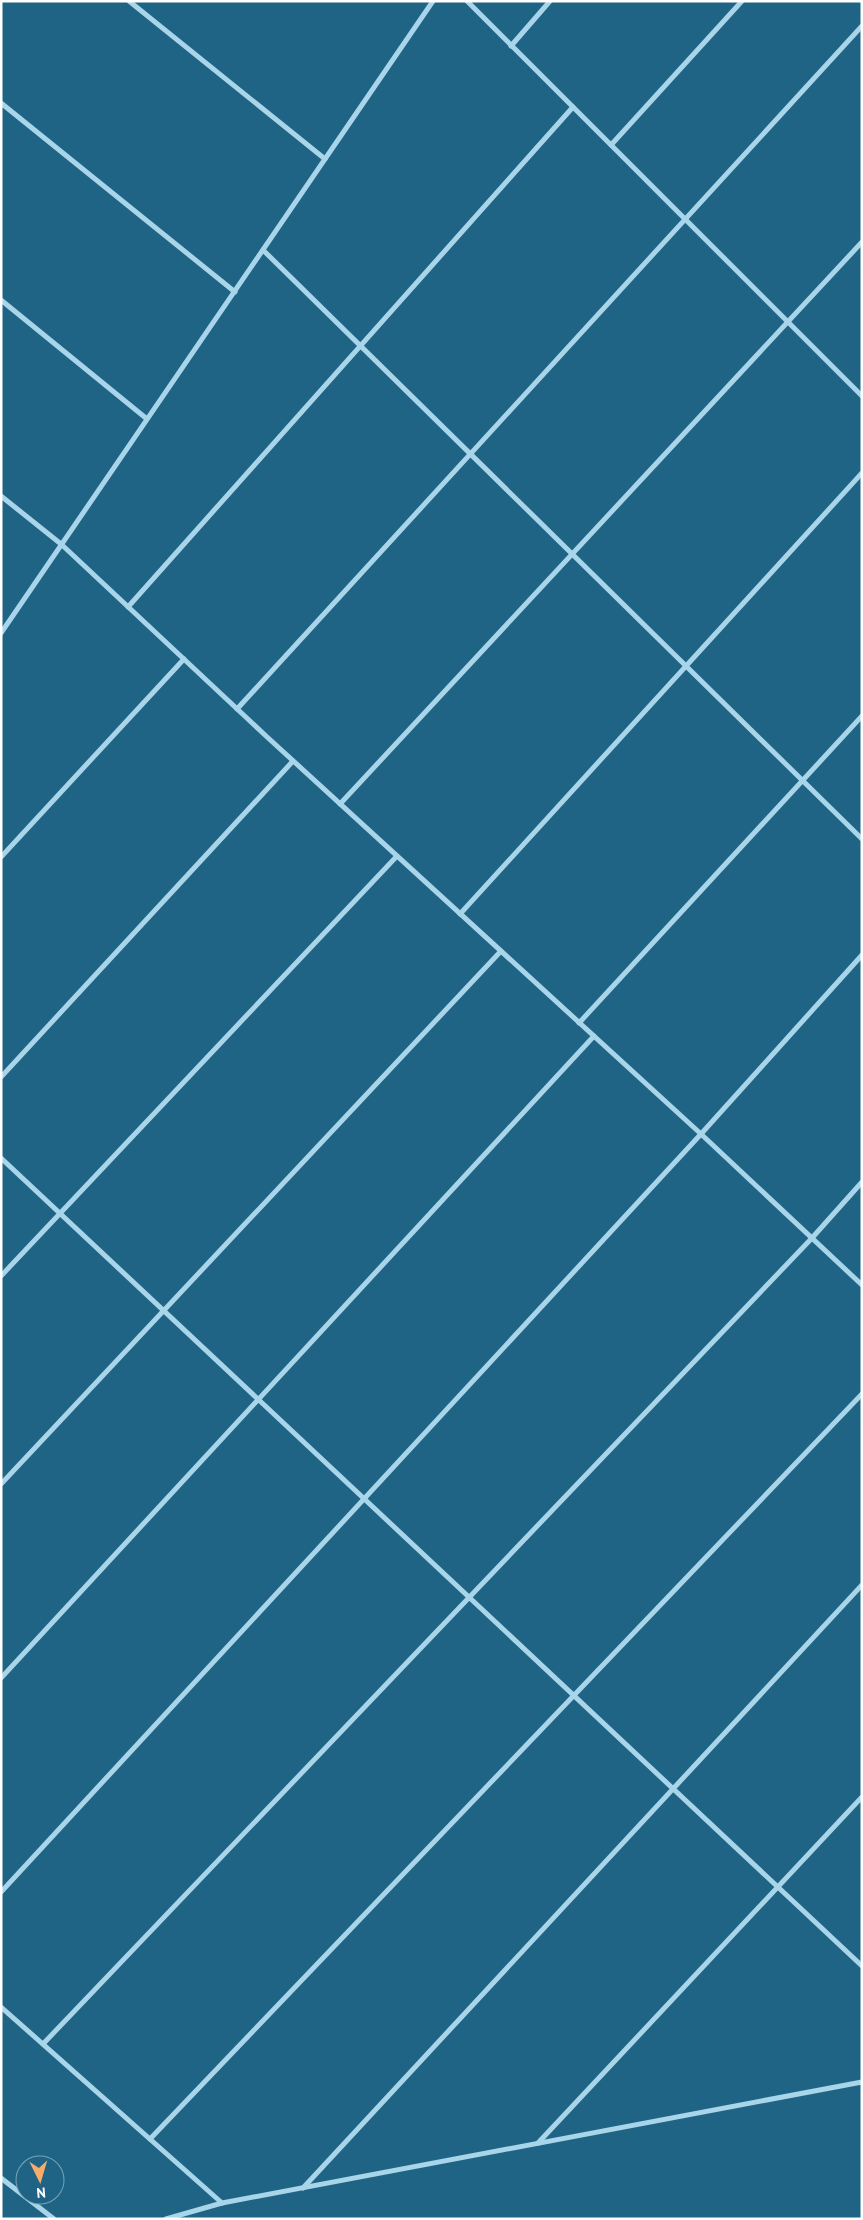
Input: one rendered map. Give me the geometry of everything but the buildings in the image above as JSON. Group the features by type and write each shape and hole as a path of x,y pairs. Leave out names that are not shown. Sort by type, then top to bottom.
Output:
{"street":[{"path":"129,1 325,159"},
{"path":"1,632 433,1"},
{"path":"467,1 862,396"},
{"path":"512,46 550,1"},
{"path":"611,145 742,1"},
{"path":"237,708 862,26"},
{"path":"1,103 235,292"},
{"path":"128,607 572,107"},
{"path":"340,804 862,242"},
{"path":"263,250 862,840"},
{"path":"1,300 147,419"},
{"path":"460,914 862,474"},
{"path":"1,496 61,544 293,761 701,1134 862,1285"},
{"path":"1,857 184,659"},
{"path":"580,1023 862,716"},
{"path":"1,1077 293,761"},
{"path":"1,1276 397,856"},
{"path":"1,1484 501,951"},
{"path":"1,1892 701,1134 862,955"},
{"path":"1,1678 594,1036"},
{"path":"1,1158 862,1966"},
{"path":"44,2044 812,1238 862,1182"},
{"path":"150,2139 862,1394"},
{"path":"303,2188 862,1586"},
{"path":"538,2143 862,1797"},
{"path":"1,2007 222,2203"},
{"path":"166,2219 222,2203 862,2082"},
{"path":"1,2178 54,2219"}]}
